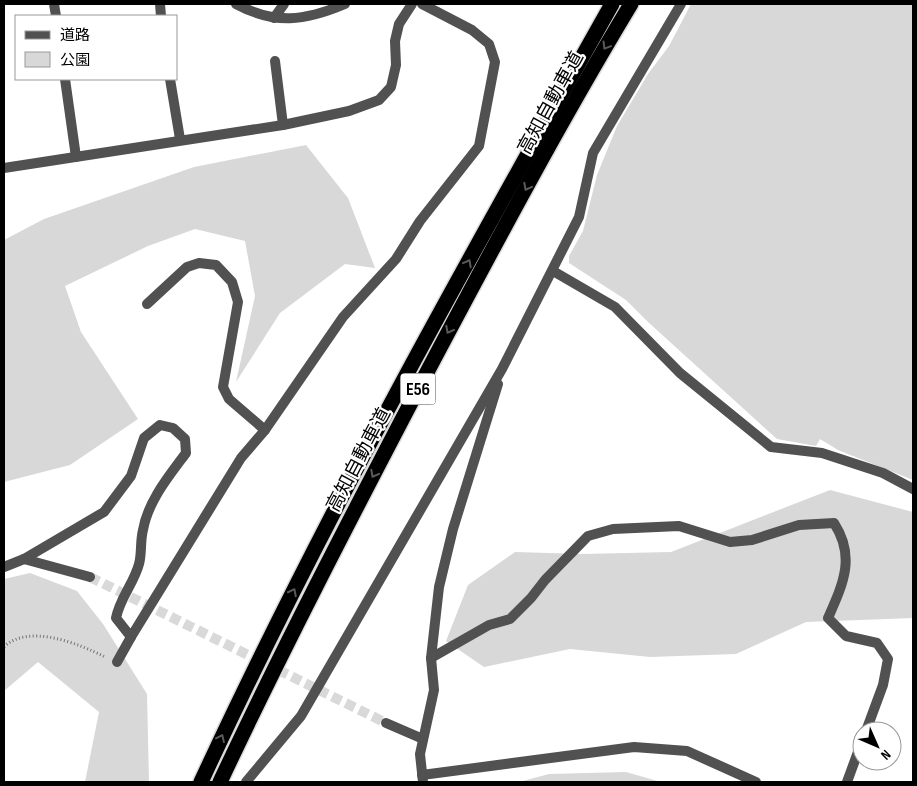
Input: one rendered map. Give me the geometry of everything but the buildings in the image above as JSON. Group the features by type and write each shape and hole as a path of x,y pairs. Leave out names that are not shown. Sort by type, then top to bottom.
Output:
{"highway":[{"name":"高知自動車道","path":"201,782 243,691 354,473 612,4"},
{"name":"高知自動車道","path":"220,782 266,685 450,328 585,81 631,4"}],"street":[{"path":"236,4 250,11 274,18 294,20 316,16 345,4"},
{"path":"274,18 284,4"},
{"path":"4,168 284,125 349,112 379,100 391,87 396,65 395,41 399,24 412,4"},
{"path":"117,662 241,458 265,430 343,317 396,259 420,221 479,146 495,62 489,44 472,30 422,4"},
{"path":"246,782 301,716 502,369 553,271 578,217 593,152 681,4"},
{"path":"274,61 284,125"},
{"path":"65,80 76,157"},
{"path":"170,80 180,140"},
{"path":"147,304 188,267 200,263 216,265 232,282 238,302 224,387 229,399 265,430"},
{"path":"553,271 615,307 680,373 771,448 822,453 883,473 913,489"},
{"path":"502,369 453,529 439,587 431,658 434,690 420,754 422,779 634,747 687,751 756,782"},
{"path":"4,567 24,559 104,512 131,476 144,438 160,425 173,428 185,439 186,453 165,481 150,507 143,529 139,564 118,608 116,618 131,638"},
{"path":"431,658 489,625 510,619 588,536 613,529 679,526 730,542 752,540 799,525 834,523 844,538 846,560 844,582 828,618 846,636 877,643 888,659 882,685 869,721"},
{"path":"24,559 90,577"},
{"path":"386,723 424,739"},
{"path":"847,782 852,768"}],"path":[{"path":"4,647 9,641 26,636 50,637 87,648 117,662"}],"green space":[{"path":"691,4 913,4 913,480 838,450 820,439 816,446 777,439 626,300 569,263 569,256 583,231 597,175 617,126 648,74 669,46"},
{"path":"306,145 348,198 375,268 345,264 280,313 236,382 255,296 245,241 195,229 148,246 65,286 81,332 138,419 70,465 4,482 4,240 44,219 194,167"},
{"path":"830,490 913,512 913,618 806,622 736,654 650,657 570,649 484,667 446,641 468,585 515,552 583,554 671,552"},
{"path":"30,573 77,591 103,624 147,694 149,782 85,782 99,712 38,662 4,691 4,579"},
{"path":"626,772 661,782 519,782 549,774"}],"tunnel":[{"path":"90,577 386,723"}]}
